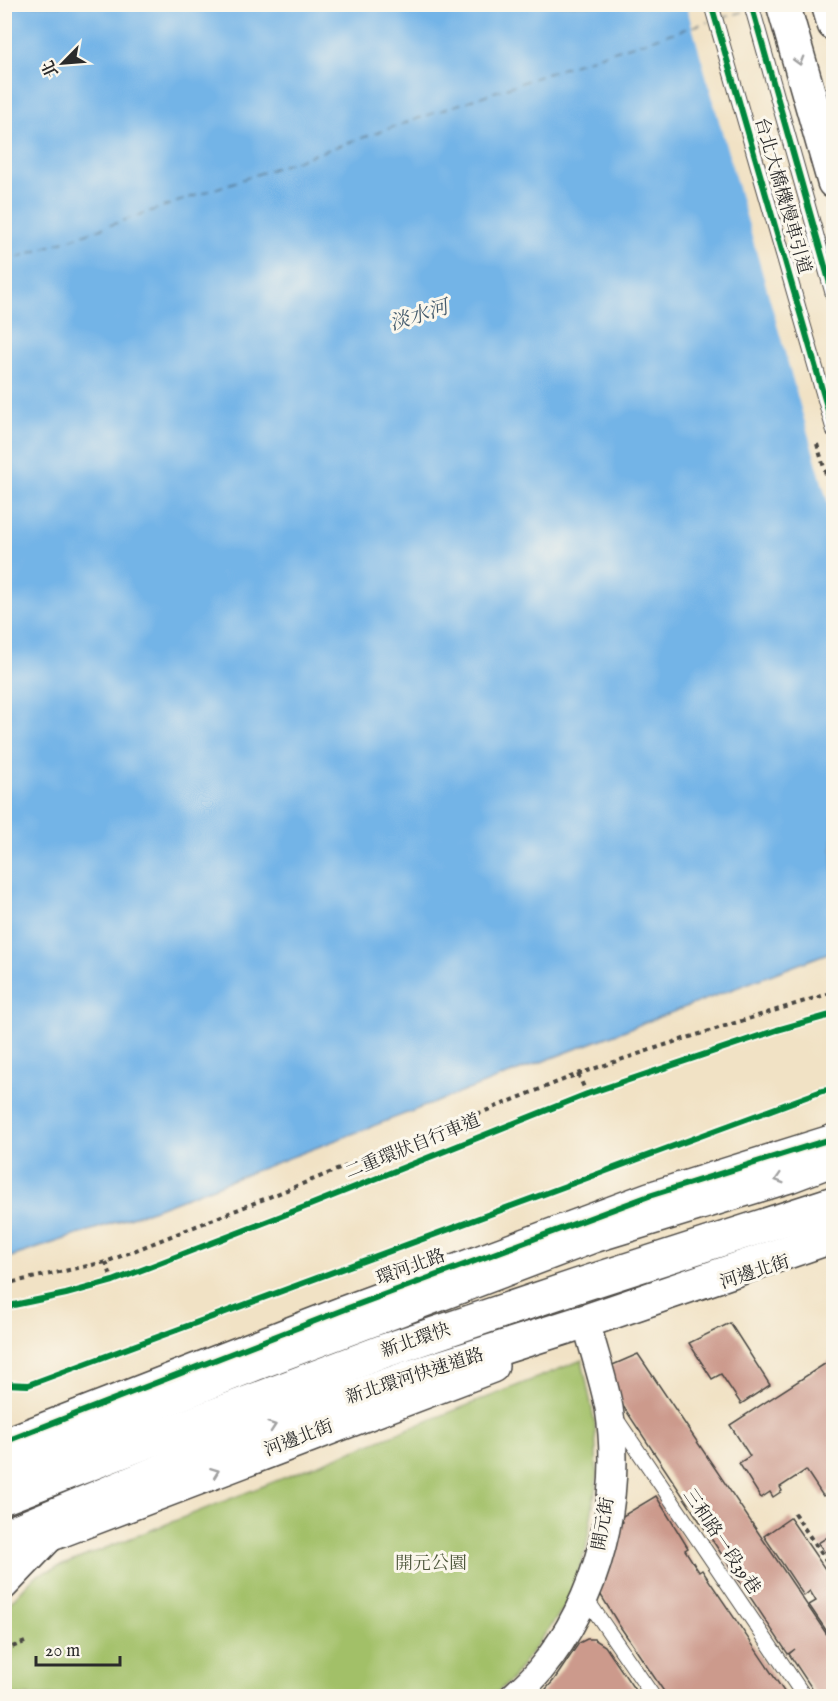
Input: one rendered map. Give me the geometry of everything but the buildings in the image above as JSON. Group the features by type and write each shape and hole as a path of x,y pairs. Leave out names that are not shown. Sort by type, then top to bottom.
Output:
{"main road":[{"path":"783,4 834,182"},
{"path":"828,4 834,24"},
{"path":"4,1464 255,1364 593,1236 789,1176 834,1159"},
{"path":"4,1481 101,1440 390,1335 834,1190"},
{"name":"新北環快","path":"4,1497 384,1352 577,1286 834,1203"},
{"name":"新北環河快速道路","path":"4,1536 255,1432 407,1378 589,1320 834,1236"},
{"name":"河邊北街","path":"4,1554 588,1329 834,1247"}],"street":[{"name":"環河北路","path":"4,1442 343,1310 649,1196 834,1138"},
{"name":"開元街","path":"514,1696 540,1671 556,1648 585,1597 604,1539 613,1465 609,1408 588,1329"},
{"path":"4,1586 54,1533"}],"lane":[{"name":"台北大橋機慢車引道","path":"711,4 834,431"},
{"name":"台北大橋機慢車引道","path":"751,4 834,298"},
{"name":"三和路一段39巷","path":"609,1408 804,1696"},
{"path":"585,1597 653,1696"}],"path":[{"path":"4,1284 105,1262 578,1074 834,992"},
{"path":"578,1074 586,1094"},
{"path":"576,1098 598,1090"},
{"path":"390,1148 400,1168"},
{"path":"105,1262 113,1281"},
{"path":"104,1283 124,1277"},
{"path":"794,1514 834,1572"},
{"path":"4,1650 25,1642"},
{"path":"4,1664 6,1672 4,1677"}],"green space":[{"name":"開元公園","path":"582,1360 595,1424 597,1479 586,1549 567,1604 511,1680 493,1696 5,1696 4,1609 35,1576"}],"water":[{"name":"淡水河","path":"4,5 833,5 833,951 155,1209 5,1259"}],"pier":[{"path":"686,5 833,5 833,521"}],"ferry route":[{"path":"759,7 767,4"},
{"path":"722,18 746,11"},
{"path":"4,262 604,54 708,22"}],"cycle path":[{"path":"711,4 834,431"},
{"path":"751,4 834,298"},
{"name":"二重環狀自行車道","path":"4,1307 113,1281 587,1094 777,1030 834,1014"},
{"path":"4,1384 28,1385 822,1091 834,1089"},
{"path":"4,1442 343,1310 649,1196 834,1138"}]}
